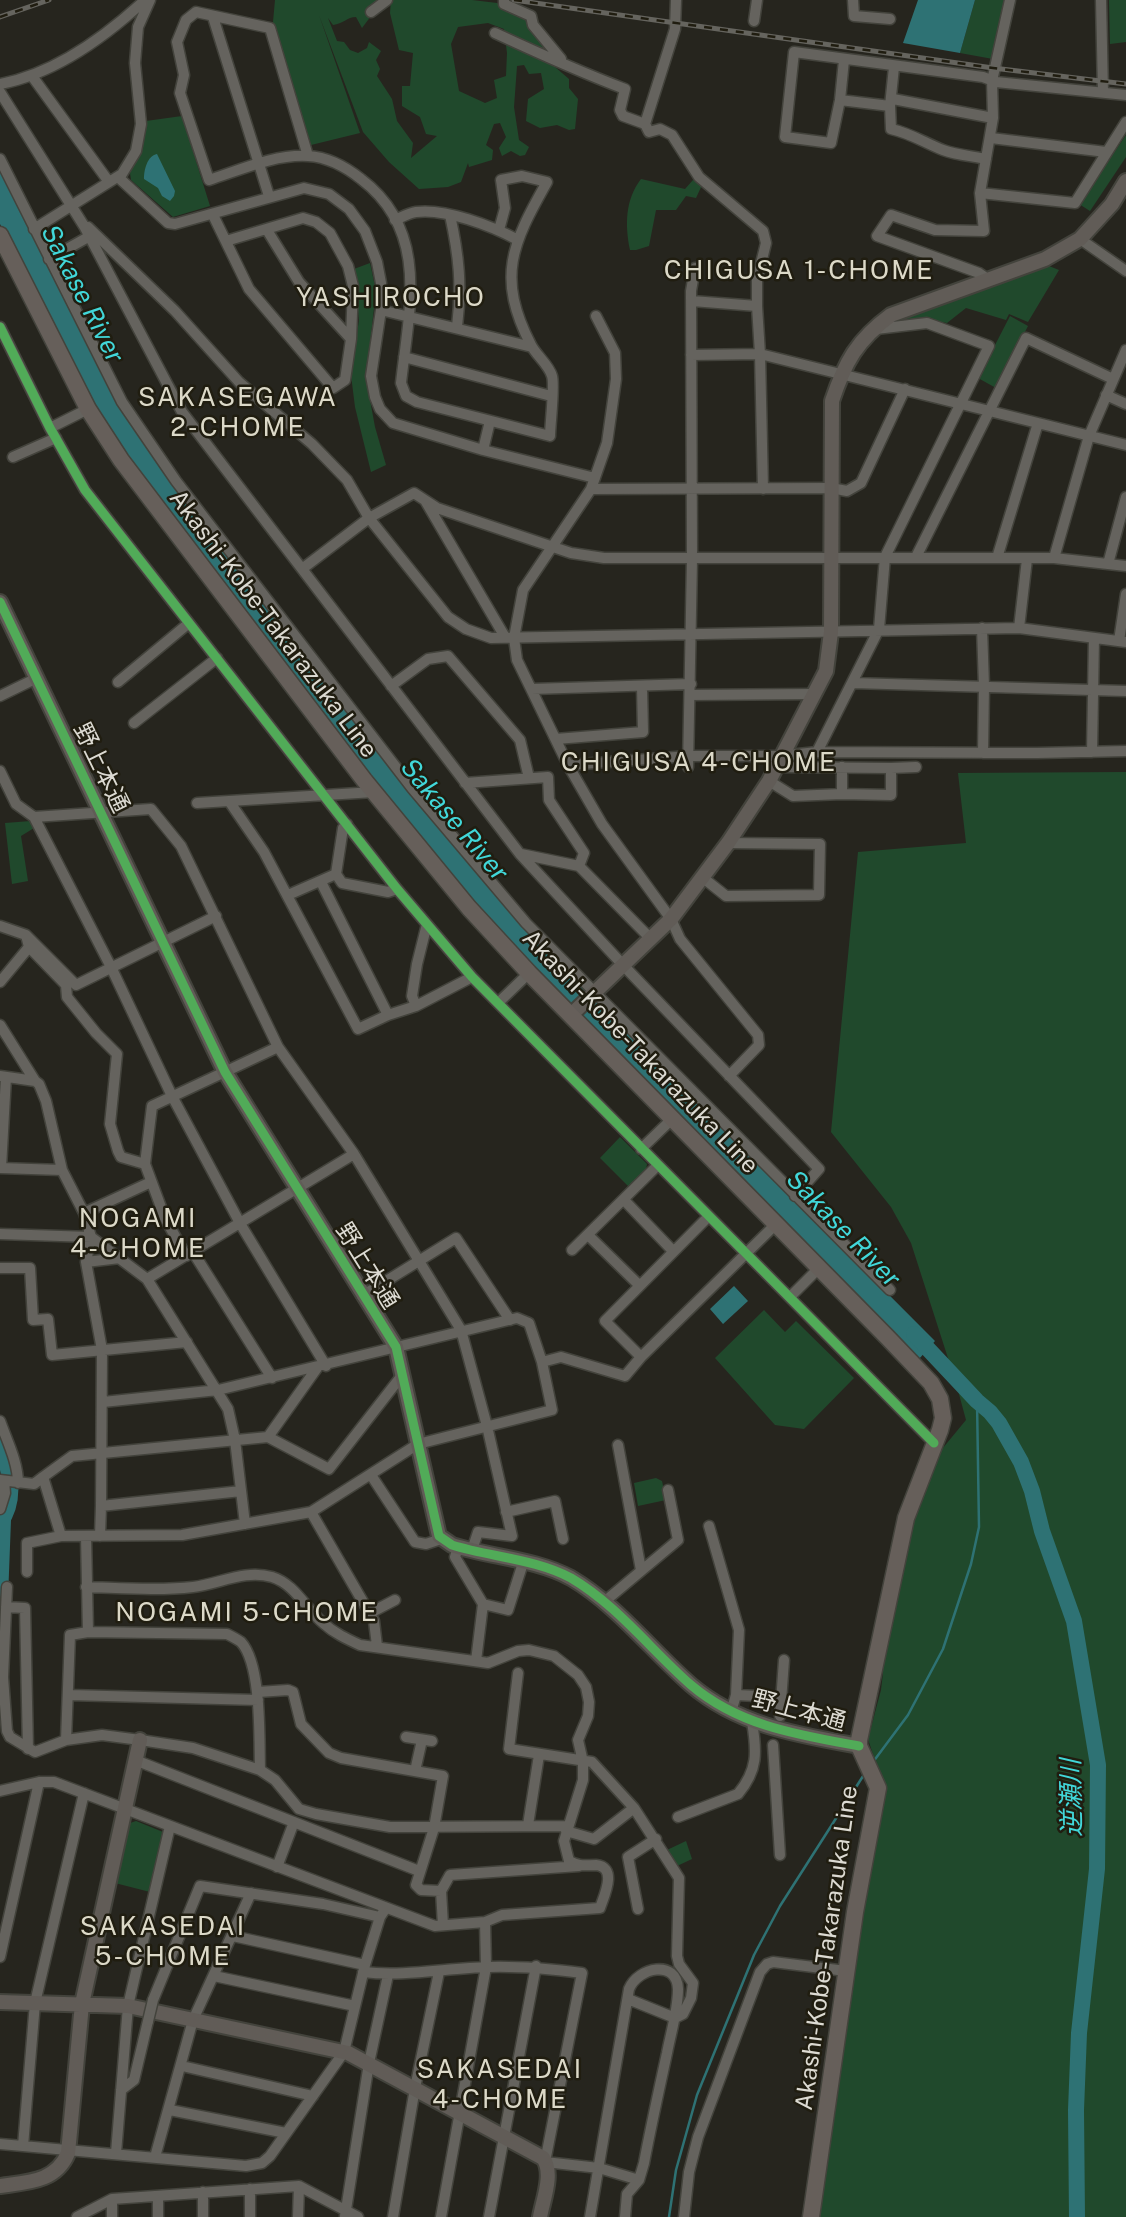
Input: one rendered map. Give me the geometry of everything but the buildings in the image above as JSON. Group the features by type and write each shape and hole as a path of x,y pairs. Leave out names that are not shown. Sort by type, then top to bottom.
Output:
{"main road":[{"name":"Akashi-Kobe-Takarazuka Line","path":"0,235 88,409 141,489 374,792 461,899 529,973 932,1383 940,1399 943,1414 940,1430 909,1508 859,1746 878,1788 846,1971 811,2217"}],"street":[{"path":"0,84 32,76 118,25 148,0"},
{"path":"34,229 122,174 136,151 141,124 135,63 138,27 148,0"},
{"path":"370,12 387,0"},
{"path":"504,0 504,4 531,16 533,25 568,67"},
{"path":"643,123 675,29 676,0"},
{"path":"754,22 757,0"},
{"path":"853,0 854,16 890,19"},
{"path":"989,280 979,273 877,236 891,215 935,230 984,231 980,193 993,118 992,81 1010,0"},
{"path":"1101,0 1103,92"},
{"path":"308,156 270,28 196,12 186,20 177,42 184,75 180,93 209,180 282,158 308,156 331,160 355,174 373,188 396,220 407,245 412,279 401,383 406,396 416,402 550,436 552,376 532,347 517,312 510,278 518,240 547,182 522,176 501,180 505,208 499,230"},
{"path":"213,17 269,196"},
{"path":"495,33 568,67 625,89 621,110 623,116 643,123 649,132 660,130 672,135 699,177 762,231 765,243 757,280 757,306 761,354 763,489"},
{"path":"844,60 840,100 831,144 785,137 794,52 983,77 992,81 1126,95"},
{"path":"894,66 891,129 907,133 919,141 946,151 986,159"},
{"path":"32,76 113,179 168,223 175,225 304,188 329,194 349,209 365,231 377,262 382,283 381,310 371,376 374,397 380,409 393,423 483,450 595,478"},
{"path":"0,92 90,236 182,412 520,854 819,1169 795,1196"},
{"path":"840,100 891,102 993,118"},
{"path":"980,193 1075,203 1126,122"},
{"path":"990,138 1106,152"},
{"path":"0,159 122,402 176,481 412,788 526,923 890,1290"},
{"path":"571,1015 671,919 728,843 769,781 825,670 831,632 832,401 841,373 858,344 872,329 891,316 1045,259 1080,239 1112,204 1126,181"},
{"path":"396,220 415,212 450,215 499,230 518,240"},
{"path":"213,215 226,242 249,289 333,388 345,380 351,339 353,286 348,266 330,233 316,222 303,218 226,242"},
{"path":"450,215 460,267 461,293 457,327"},
{"path":"84,226 90,228 155,292 240,382 312,444 347,480 369,518 448,617 466,629 491,638 1019,628 1123,641 1126,594"},
{"path":"267,230 299,282 351,339"},
{"path":"49,259 90,236"},
{"path":"1080,239 1126,271"},
{"path":"688,762 692,559 691,291 695,268"},
{"path":"692,301 757,306"},
{"path":"381,310 532,347"},
{"path":"510,638 523,590 591,489 607,443 616,379 615,354 596,316"},
{"path":"817,752 879,629 885,557 989,346 927,323 872,329"},
{"path":"0,327 53,433 85,489 397,889 472,977 934,1443"},
{"path":"916,557 1026,338 1113,379"},
{"path":"1054,558 1089,436 1126,350"},
{"path":"691,355 761,354 1126,445"},
{"path":"404,357 551,396"},
{"path":"591,489 831,488 847,491 861,483 905,389"},
{"path":"1106,395 1126,404"},
{"path":"13,457 88,409"},
{"path":"483,450 490,421"},
{"path":"997,558 1038,423"},
{"path":"302,569 369,518 414,493 437,508 571,553 604,558 1054,558 1126,566"},
{"path":"1108,564 1126,498"},
{"path":"426,502 510,638 517,660 568,765 602,824 671,919 680,939 758,1035 759,1045 729,1076"},
{"path":"1019,628 1027,559"},
{"name":"野上本通","path":"0,602 225,1072 396,1347 441,1539 465,1549 567,1576 604,1602 691,1685 731,1712 752,1722 791,1734 859,1746"},
{"path":"118,682 189,623"},
{"path":"982,628 982,753"},
{"path":"1092,752 1094,638"},
{"path":"391,686 428,659 448,656 520,740 529,778"},
{"path":"134,723 217,658"},
{"path":"0,696 37,678"},
{"path":"853,683 1126,691"},
{"path":"532,689 691,684"},
{"path":"556,739 643,732 642,687"},
{"path":"690,695 813,694"},
{"path":"777,761 817,752 1126,751"},
{"path":"568,765 777,761 842,767 916,767"},
{"path":"842,767 842,794"},
{"path":"769,781 793,796 891,796 891,768"},
{"path":"0,772 16,804 34,817 111,967 172,1096 321,1367"},
{"path":"465,783 548,778 549,800 584,853 579,866"},
{"path":"197,803 374,792"},
{"path":"229,802 264,852 358,1029 416,1006 472,977"},
{"path":"34,817 151,809 181,845 278,1047 354,1154 461,1330 487,1426 512,1536 478,1532 465,1549 454,1557 483,1604 476,1661"},
{"path":"347,824 343,828 336,874 345,885 388,892 397,889"},
{"path":"702,877 726,896 819,895 820,844 728,843"},
{"path":"520,854 579,866 650,938"},
{"path":"288,895 336,874"},
{"path":"321,882 388,1015"},
{"path":"0,926 26,935 76,985 216,916"},
{"path":"416,1006 412,996 427,924"},
{"path":"26,935 29,947 66,985 66,997 117,1054 111,1131 121,1157 145,1164"},
{"path":"0,982 29,947"},
{"path":"498,1003 529,973"},
{"path":"0,1025 39,1084 46,1101 62,1170 84,1213 91,1237 86,1262 102,1350 100,1536"},
{"path":"272,1378 165,1219 145,1164 152,1106 278,1047"},
{"path":"35,1081 3,1077 0,1168 62,1170"},
{"path":"641,1149 672,1119"},
{"path":"148,1279 354,1154"},
{"path":"572,1250 657,1166"},
{"path":"84,1213 150,1182"},
{"path":"624,1200 673,1251"},
{"path":"641,1357 605,1321 708,1217"},
{"path":"542,1362 561,1357 625,1376 776,1224"},
{"path":"0,1234 91,1237 148,1279 228,1409 235,1440 245,1524"},
{"path":"588,1235 639,1284"},
{"path":"362,1296 456,1238 510,1320"},
{"path":"86,1262 120,1258"},
{"path":"0,1268 30,1268 33,1320 48,1319 52,1355 187,1342"},
{"path":"790,1297 819,1268"},
{"path":"27,1572 27,1543 61,1536 182,1535 312,1512 418,1444 552,1410 542,1362 529,1323 517,1318 218,1390 103,1402"},
{"path":"268,1437 321,1367"},
{"path":"7,1480 34,1484 72,1456 268,1437 329,1469 403,1374"},
{"path":"0,1421 11,1455 18,1466 7,1480 0,1508"},
{"path":"618,1445 641,1570"},
{"path":"372,1475 415,1542 426,1544 441,1539"},
{"path":"43,1477 61,1536"},
{"path":"604,1602 678,1539 668,1490"},
{"path":"101,1506 241,1491"},
{"path":"506,1512 555,1501 563,1539"},
{"path":"312,1512 374,1621 377,1646"},
{"path":"709,1526 739,1630 736,1695 731,1712"},
{"path":"86,1536 88,1632"},
{"path":"483,1604 508,1610 523,1563"},
{"path":"86,1587 195,1587 258,1574 274,1577 291,1589 323,1623 360,1645 488,1663 518,1651 528,1650 554,1656 573,1670 586,1687 589,1702 588,1716 578,1740 583,1762 583,1780 576,1807 566,1828 565,1851 569,1861 579,1866"},
{"path":"7,1587 2,1675 7,1731 10,1737 35,1752 66,1740 102,1735 193,1748 260,1770 275,1780 299,1809 390,1827 528,1825 566,1828 594,1839 634,1808"},
{"path":"370,1613 395,1600"},
{"path":"6,1607 25,1608 28,1749"},
{"path":"66,1740 70,1635 88,1632 227,1634 241,1643 253,1668 258,1696 260,1770"},
{"path":"780,1716 784,1661"},
{"path":"518,1673 509,1749 592,1762 634,1808 679,1878 677,1956 679,1965 693,1983 691,1998 683,2014 675,2018 628,1999"},
{"path":"69,1695 258,1696 288,1690 293,1692 301,1724 328,1753 341,1758 443,1776 434,1828 415,1885 418,1889 441,1891"},
{"path":"736,1695 780,1697"},
{"path":"678,1817 738,1794 756,1766 752,1722"},
{"path":"406,1737 427,1741 415,1771"},
{"path":"0,2186 47,2177 61,2166 68,2149 82,2004 139,1740"},
{"path":"773,1745 780,1855"},
{"path":"528,1825 539,1755"},
{"path":"135,1760 419,1871"},
{"path":"756,1766 774,1764"},
{"path":"0,1957 39,1782"},
{"path":"0,1791 39,1782 54,1782 277,1867 383,1913"},
{"path":"23,2146 35,2003 83,1793"},
{"path":"277,1867 294,1822"},
{"path":"116,2153 128,2006 170,1826"},
{"path":"638,1909 628,1857 656,1839"},
{"path":"121,2090 134,2080 153,2000 200,1886 383,1913 435,1926 485,1922 502,1915 600,1908 608,1873 599,1865 450,1875 441,1891 443,1925"},
{"path":"155,2157 193,2020 251,1893"},
{"path":"0,2144 252,2166 266,2160 344,2052 364,1969 383,1913"},
{"path":"441,2217 486,1967 485,1922"},
{"path":"233,1936 388,1975 536,1966 582,1973 545,2162"},
{"path":"684,2217 689,2172 698,2137 760,1972 773,1962 846,1971"},
{"path":"489,2217 536,1966"},
{"path":"590,2217 631,1984 650,1969 669,1971 678,1987 675,2018 639,2179 627,2194 625,2217"},
{"path":"393,2217 415,2088 439,1972"},
{"path":"345,2214 369,2063 388,1975"},
{"path":"214,1976 355,2006"},
{"path":"0,2002 128,2006 344,2052 539,2155 548,2172 540,2217"},
{"path":"182,2066 313,2096"},
{"path":"170,2110 286,2133"},
{"path":"545,2162 599,2168 639,2179"},
{"path":"298,2217 299,2186"},
{"path":"77,2217 112,2199 299,2186 345,2214 358,2217"},
{"path":"250,2189 250,2217"},
{"path":"203,2192 203,2217"},
{"path":"158,2197 158,2217"},
{"path":"112,2199 112,2217"}],"green space":[{"path":"275,0 378,0 373,4 374,12 362,28 356,17 333,25 328,18 337,41 344,42 350,50 358,53 367,48 369,42 381,51 376,60 380,69 377,76 392,99 397,121 413,143 411,158 437,136 426,134 420,117 402,106 402,86 410,86 413,53 399,50 390,13 391,0 472,0 497,3 527,19 544,47 548,61 569,79 569,88 578,99 575,129 569,130 557,125 540,128 526,121 528,99 544,89 541,73 529,74 524,65 517,66 514,107 519,140 529,147 525,155 520,156 511,151 502,156 499,148 506,137 500,123 494,124 486,145 493,150 492,160 469,167 468,163 461,182 448,187 419,189 389,162 363,132 319,15 360,133 311,145 273,22","holes":["488,23 504,29 506,76 494,80 497,98 485,103 459,91 451,44 458,27"]},
{"path":"975,0 1007,0 993,59 960,53"},
{"path":"1109,0 1126,0 1126,42 1110,44"},
{"path":"182,116 210,206 173,217 131,180 130,173 139,155 146,121"},
{"path":"1126,135 1126,157 1090,211 1079,204"},
{"path":"641,179 685,189 693,180 702,185 696,198 686,196 676,210 656,210 649,246 630,250 627,231 629,204"},
{"path":"370,263 376,291 366,378 375,427 386,465 371,472 355,407 351,375 359,320 354,269"},
{"path":"1049,266 1059,270 1028,322 1009,314 1006,320 966,308 947,323 926,319 887,326 895,317"},
{"path":"1010,316 1028,326 996,388 978,378"},
{"path":"1126,772 1126,2217 816,2217 861,1897 883,1785 868,1739 881,1690 883,1673 880,1671 906,1538 933,1460 966,1420 911,1243 891,1207 831,1132 858,852 966,843 958,773"},
{"path":"31,821 34,828 21,836 28,881 12,884 5,823"},
{"path":"620,1137 647,1164 646,1170 630,1188 600,1158"},
{"path":"764,1310 785,1332 796,1321 854,1378 804,1429 775,1425 715,1358"},
{"path":"656,1478 662,1481 666,1500 638,1506 634,1483"},
{"path":"136,1821 163,1832 150,1892 115,1883 127,1824"},
{"path":"686,1841 692,1859 677,1866 667,1850"}],"water":[{"path":"918,0 975,0 960,53 903,43"},
{"path":"157,154 175,191 170,201 162,196 158,188 144,179 148,160"},
{"path":"0,168 111,388 137,433 232,561 522,923 586,991 935,1341 919,1359 569,1007 450,879 149,493 92,405 0,224"},
{"path":"734,1286 748,1301 723,1324 710,1309"}],"waterway":[{"name":"逆瀬川","path":"914,1334 990,1412 1021,1462 1074,1621 1098,1765 1097,1869 1079,2033 1076,2110 1077,2217"},
{"path":"873,1762 908,1715 943,1649 971,1564 979,1527 977,1401"},
{"path":"0,1441 10,1483 9,1503 0,1523"},
{"path":"0,1598 3,1520"},
{"path":"669,2217 676,2170 697,2095 754,1955 780,1906 865,1773"}],"railway":[{"path":"0,17 49,0"},
{"path":"514,0 993,68 1126,84"}],"cycle path":[{"path":"0,327 50,428 85,490 397,889 472,977 934,1443"},
{"path":"0,602 225,1072 396,1347 439,1536 452,1545 528,1562 571,1578 619,1614 691,1685 729,1710 770,1727 859,1746"}],"district":[{"name":"CHIGUSA 1-CHOME","path":"799,271"},
{"name":"YASHIROCHO","path":"391,298"},
{"name":"SAKASEGAWA 2-CHOME","path":"238,413"},
{"name":"CHIGUSA 4-CHOME","path":"699,763"},
{"name":"NOGAMI 4-CHOME","path":"138,1234"},
{"name":"NOGAMI 5-CHOME","path":"247,1613"},
{"name":"SAKASEDAI 5-CHOME","path":"163,1942"},
{"name":"SAKASEDAI 4-CHOME","path":"500,2085"}],"water label":[{"name":"Sakase River","path":"82,294"},
{"name":"Sakase River","path":"454,820"},
{"name":"Sakase River","path":"843,1229"}]}
